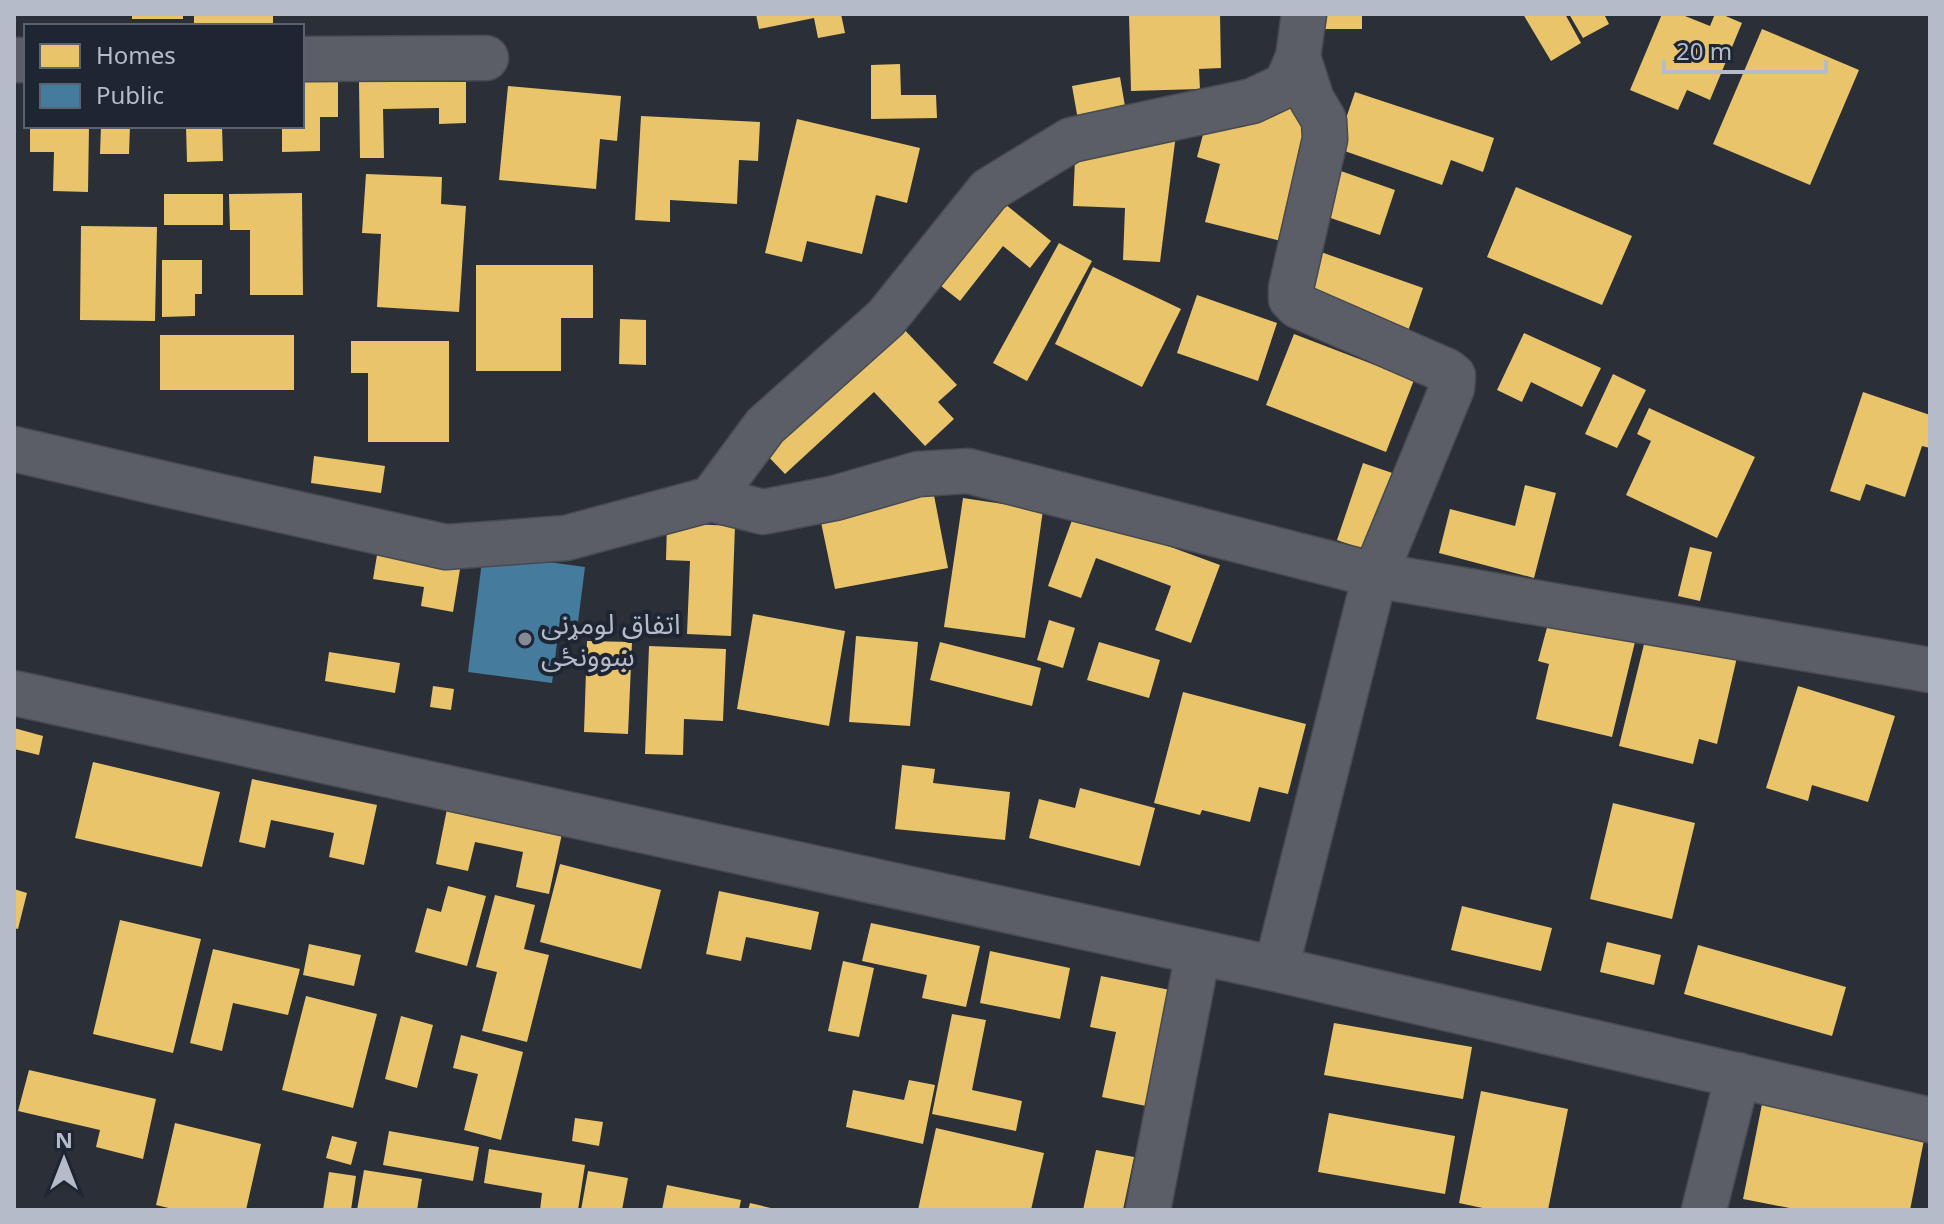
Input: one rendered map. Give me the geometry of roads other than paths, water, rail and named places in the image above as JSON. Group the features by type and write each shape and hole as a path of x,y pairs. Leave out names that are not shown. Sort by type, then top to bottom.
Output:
{"street":[{"path":"711,499 765,426 886,318 989,190 1071,140 1252,101 1286,85 1298,57 1304,14"},
{"path":"1276,969 1375,575 1452,388 1453,376 1298,306 1291,299 1325,139 1324,120 1312,100 1298,57"},
{"path":"304,59 486,58"},
{"path":"14,449 446,547 566,538 711,499 763,512 835,498 918,474 968,471 1375,575 1930,670"},
{"path":"14,693 1276,969 1930,1120"},
{"path":"1148,1210 1198,953"},
{"path":"1704,1210 1738,1075"}],"place":[{"name":"اتفاق لومړنی ښوونځی","path":"525,639"}]}
